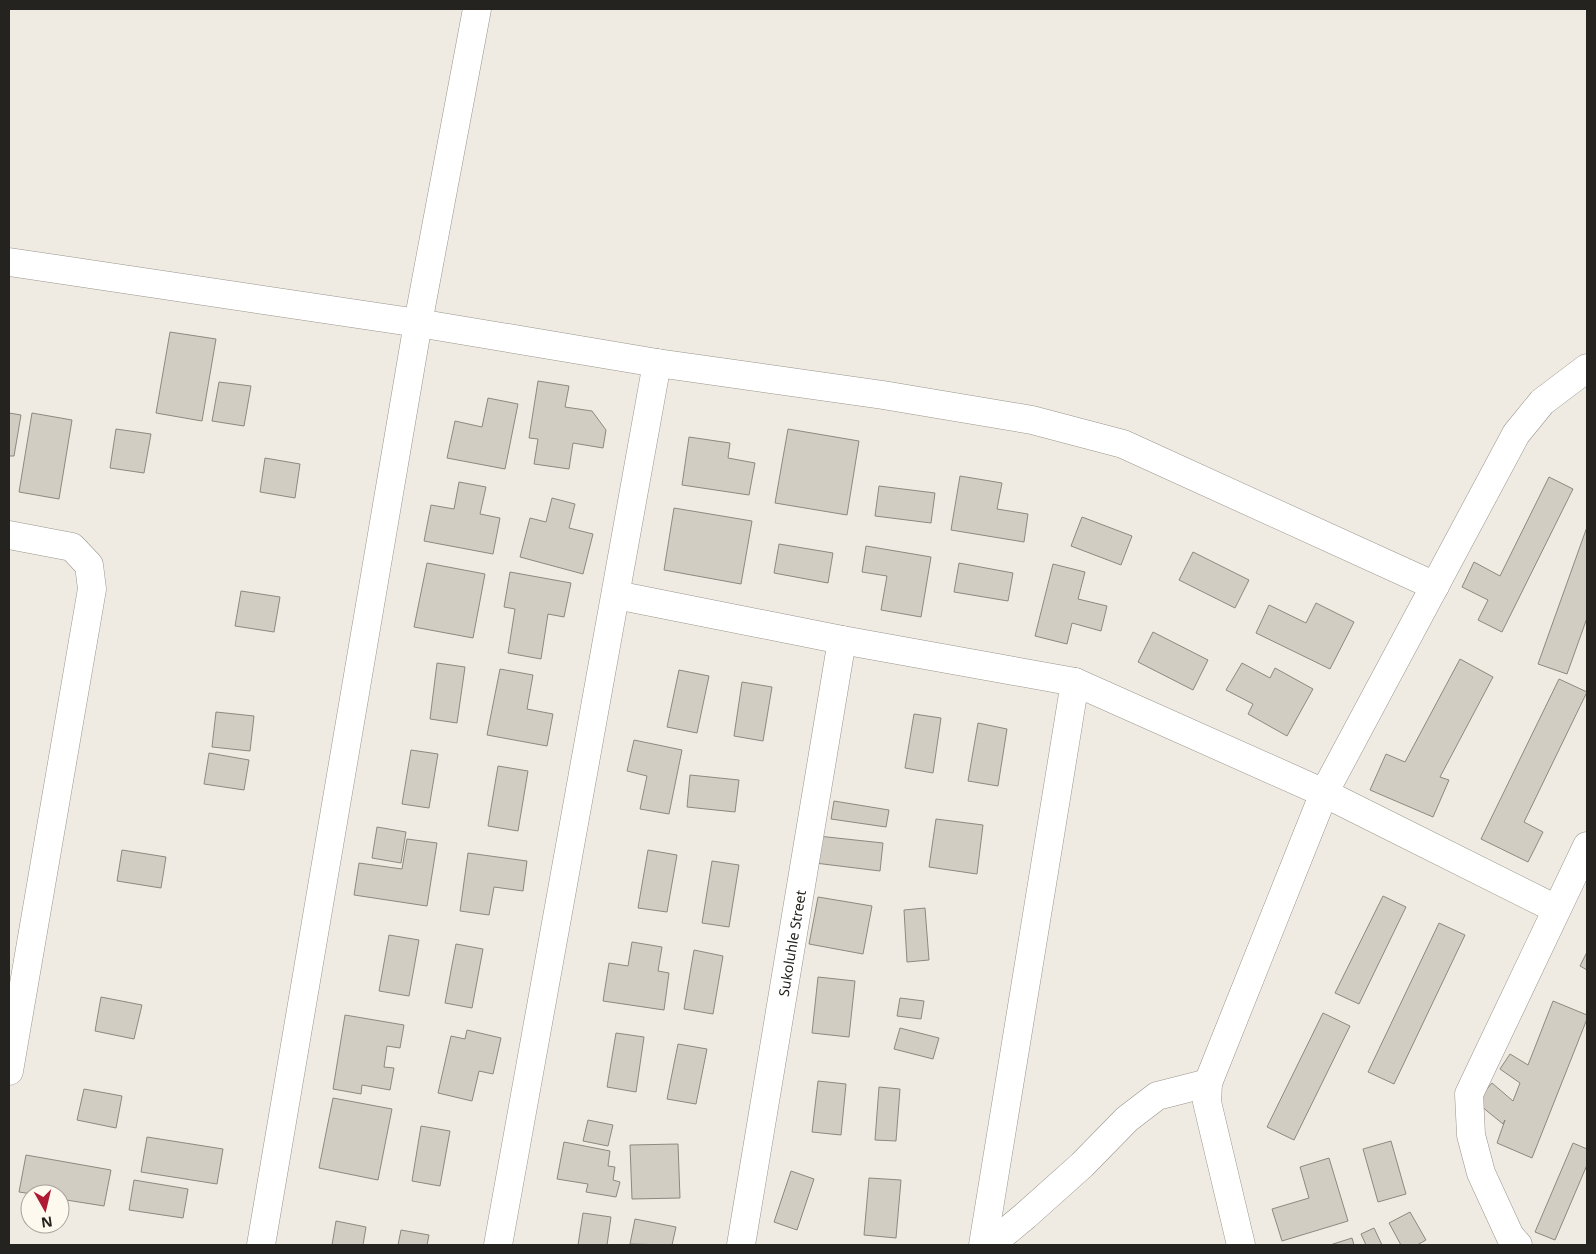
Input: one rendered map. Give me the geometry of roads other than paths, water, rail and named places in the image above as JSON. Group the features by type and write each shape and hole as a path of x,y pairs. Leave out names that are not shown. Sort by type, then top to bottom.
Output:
{"street":[{"path":"261,1245 418,324 477,9"},
{"path":"9,262 418,324 657,363 883,395 1032,420 1123,444 1435,586"},
{"path":"498,1245 657,363"},
{"path":"1241,1245 1207,1102 1208,1082 1324,793 1516,434 1542,402 1587,368"},
{"path":"9,535 72,547 89,565 92,590 9,1071"},
{"path":"616,595 842,640 1075,682 1324,793 1556,910"},
{"name":"Sukoluhle Street","path":"741,1245 842,640"},
{"path":"983,1245 1075,682"},
{"path":"1518,1245 1510,1236 1481,1173 1471,1135 1469,1094 1587,846"},
{"path":"990,1245 1068,1178 1126,1120 1157,1096 1208,1082"}]}
